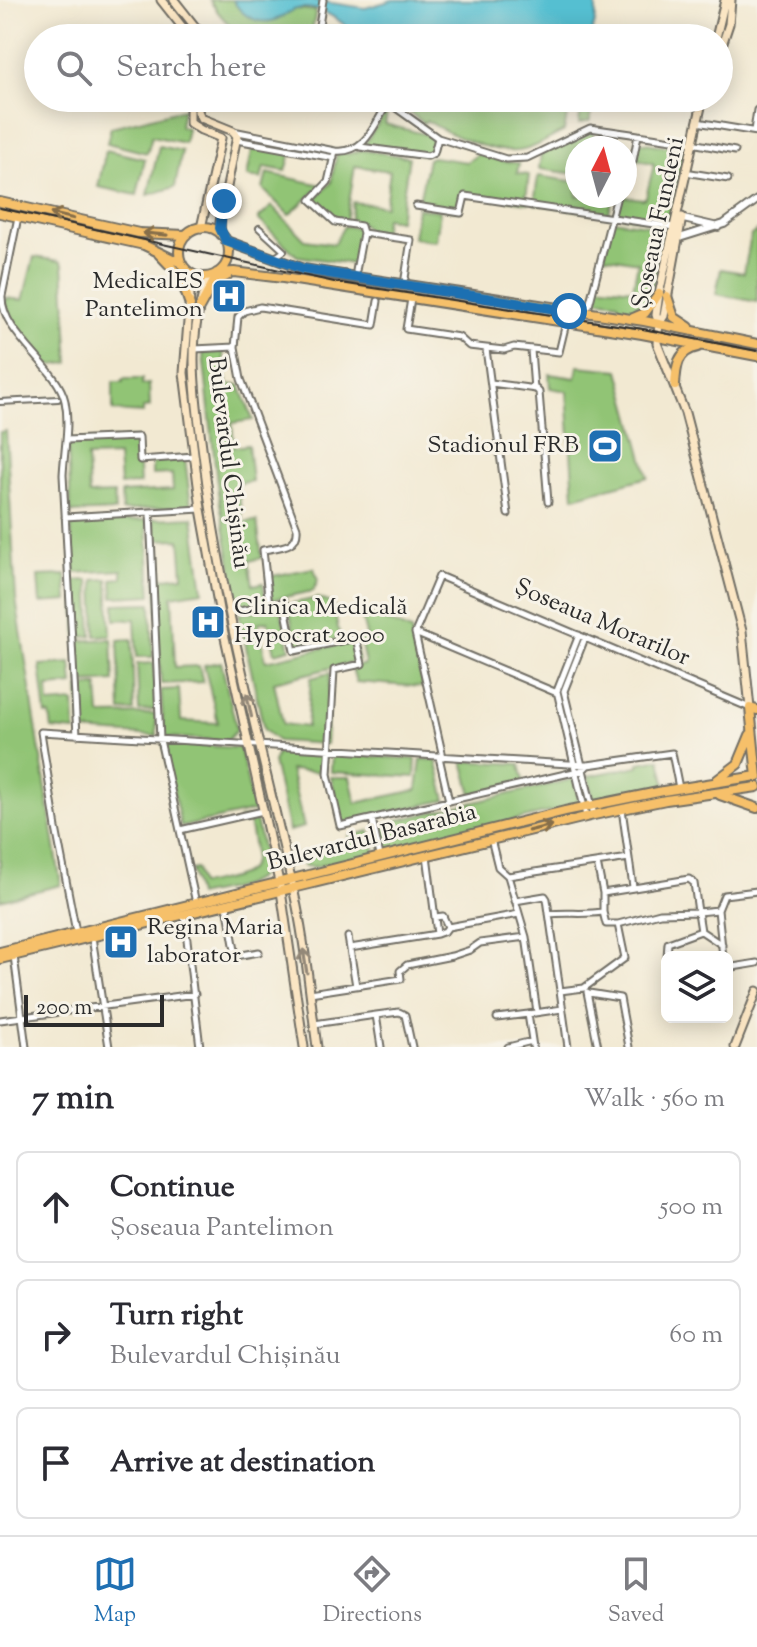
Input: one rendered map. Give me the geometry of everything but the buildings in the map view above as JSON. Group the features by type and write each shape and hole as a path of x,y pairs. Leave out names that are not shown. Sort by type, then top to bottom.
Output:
{"main road":[{"path":"161,0 180,24"},
{"path":"174,0 194,24"},
{"path":"720,24 728,0"},
{"path":"728,0 729,24"},
{"path":"190,112 190,123 197,129 222,139 228,145 236,141"},
{"path":"198,112 201,118 230,130 236,141 220,222 228,257 213,275"},
{"name":"Șoseaua Fundeni","path":"659,324 656,315 663,295 702,112"},
{"path":"201,228 222,139 230,130"},
{"name":"Șoseaua Fundeni","path":"675,239 675,227 691,173 695,144"},
{"path":"0,202 139,233 186,235 201,228 213,229 224,238 272,260 303,269 629,319 757,344"},
{"path":"0,213 153,248 181,263 196,276 249,274 657,337 757,356"},
{"path":"181,263 179,248 186,235"},
{"path":"153,248 180,276 195,306 217,280 249,274"},
{"name":"Bulevardul Chișinău","path":"189,272 195,306 192,373 210,509 229,613 291,884 317,1047"},
{"name":"Bulevardul Chișinău","path":"213,275 195,306 184,363 194,456 215,593 280,887 304,1047"},
{"path":"629,319 645,313 663,295 674,317 693,330"},
{"path":"659,324 657,337 697,456 742,631 754,709 757,776"},
{"path":"675,386 676,368 682,354 705,346"},
{"path":"709,783 727,775 738,764 755,730"},
{"name":"Bulevardul Basarabia","path":"291,884 427,855 679,788 757,776"},
{"name":"Bulevardul Basarabia","path":"0,952 280,887 380,856 589,811 757,787"},
{"path":"711,794 733,798 757,808"},
{"name":"Bulevardul Basarabia","path":"197,907 227,904 280,887"},
{"name":"Bulevardul Basarabia","path":"0,959 92,937 183,910"},
{"path":"735,1047 757,991"},
{"path":"297,995 310,993"}],"street":[{"path":"319,24 323,0"},
{"path":"699,123 755,132 757,110"},
{"path":"360,147 382,112"},
{"path":"401,112 438,138 506,159 527,158 590,128 735,151"},
{"path":"230,130 334,155"},
{"path":"637,140 638,135"},
{"path":"236,141 334,155 360,147 424,157 434,153 438,138"},
{"path":"545,141 548,148"},
{"path":"334,155 328,182 311,200 333,221 361,226 363,233 356,271"},
{"path":"691,173 728,179"},
{"path":"416,206 461,213 465,196 675,227"},
{"path":"675,239 718,227 757,200"},
{"path":"589,306 614,208"},
{"path":"18,217 2,303 14,329 65,399 63,467 77,735"},
{"path":"679,218 718,227"},
{"path":"259,228 284,251 272,260"},
{"path":"363,233 411,240 405,278"},
{"path":"411,299 406,329 459,337 469,346 556,353 561,351 566,323"},
{"path":"269,605 263,550 294,542 297,527 241,379 235,347 238,317 248,309 260,307 374,325 378,301"},
{"path":"193,349 235,347"},
{"path":"486,348 508,514"},
{"path":"531,350 534,389"},
{"path":"491,383 539,392 548,502"},
{"path":"0,402 58,399"},
{"path":"66,440 139,437 140,460 194,456"},
{"path":"65,517 201,509"},
{"path":"150,512 160,740 197,907"},
{"name":"Șoseaua Morarilor","path":"415,633 439,576 754,709"},
{"path":"229,613 284,602 294,651 356,638 362,664 334,670 328,774 340,826 576,772 584,766"},
{"path":"415,633 565,696"},
{"path":"415,633 449,801"},
{"path":"582,636 557,693 589,811"},
{"path":"582,636 564,689 584,766 589,811"},
{"path":"76,932 41,732 584,766 672,753 679,788"},
{"path":"622,808 633,887"},
{"path":"180,830 263,811"},
{"path":"372,819 380,856"},
{"path":"491,839 498,867 508,876 526,937 537,1012"},
{"path":"427,855 437,934"},
{"path":"508,876 629,858"},
{"path":"597,863 607,925 660,913 718,910"},
{"path":"603,893 691,879 701,931 722,945"},
{"path":"722,951 718,910 724,895 757,891"},
{"path":"515,901 545,896 547,899 568,1047"},
{"path":"227,904 236,956 259,952"},
{"path":"183,910 200,1047"},
{"path":"549,914 603,912"},
{"path":"350,948 437,934 448,927 519,914"},
{"path":"435,917 443,916 448,927"},
{"path":"560,991 584,988 625,958 618,924"},
{"path":"667,951 668,943 701,931"},
{"path":"92,937 109,1047"},
{"path":"348,937 356,986"},
{"path":"310,993 401,979 400,971 407,965 461,953 480,943 526,937"},
{"path":"14,956 26,1047"},
{"path":"733,967 757,963"},
{"path":"584,988 589,993 598,1047"},
{"path":"589,993 620,998 629,1047"},
{"path":"0,1020 195,994"},
{"path":"497,1018 562,1009"},
{"path":"314,1024 403,1013 408,1021 412,1047"},
{"path":"508,1047 532,1044 528,1014"},
{"path":"376,1015 381,1047"}],"green space":[{"path":"210,0 233,0 238,8 272,21 295,9 316,11 313,24 228,24"},
{"path":"182,112 180,126 187,128 184,143 152,136 147,153 107,143 111,127"},
{"path":"386,112 385,124 435,139 432,151 424,155 364,145"},
{"path":"409,112 568,112 564,131 535,146 517,151 483,146 426,120 424,123"},
{"path":"580,112 591,112 590,121 579,124"},
{"path":"590,130 594,131 593,136 578,136"},
{"path":"565,142 565,173 539,169 541,154"},
{"path":"639,142 685,149 668,223 615,215 617,208 637,208 637,198 646,197 654,164 637,159"},
{"path":"253,145 291,153 286,171 264,167 261,179 247,177"},
{"path":"159,146 182,151 175,187 148,195"},
{"path":"106,150 145,159 137,195 98,187"},
{"path":"361,150 409,157 399,220 385,218 383,233 367,231 363,224 350,222 353,202 385,206 390,171 355,166 346,221 335,219 314,200 331,183 337,152 349,154"},
{"path":"478,154 519,163 517,173 529,175 526,198 530,199 529,203 463,194 460,211 418,205 428,159 467,162"},
{"path":"267,173 322,185 289,215 263,189"},
{"path":"538,176 565,180 565,208 610,208 608,215 534,204"},
{"path":"272,206 305,240 334,244 344,226 360,228 354,264 297,256 258,219"},
{"path":"417,208 440,211 436,241 413,238"},
{"path":"613,220 667,228 649,301 636,305 641,312 634,316 621,312 618,302 595,299 596,285 633,289 638,262 604,256"},
{"path":"757,231 757,302 716,294 721,269 744,273 751,235"},
{"path":"34,257 63,264 69,363 46,366 10,318 5,306 6,298 23,300"},
{"path":"223,351 227,385 240,385 253,420 232,423 234,447 248,445 252,481 237,484 243,522 257,521 262,558 249,561 253,585 263,583 266,601 238,606 218,492 203,353"},
{"name":"Stadionul FRB","path":"578,366 619,370 648,477 574,497 567,391 550,388 549,374 576,378"},
{"path":"123,379 142,379 142,385 149,384 150,407 143,408 143,413 113,411 113,382 123,382"},
{"path":"6,431 16,599 61,885 0,900 0,432"},
{"path":"137,438 140,484 120,485 118,456 87,457 89,495 114,494 115,511 71,513 68,444"},
{"path":"185,459 191,506 122,511 121,493 173,490 172,474 152,475 152,461"},
{"path":"193,517 203,591 172,596 175,667 199,666 203,682 161,684 156,579 183,576 180,539 154,540 153,519"},
{"path":"147,520 151,595 113,597 112,579 122,578 122,570 74,573 71,524"},
{"path":"314,568 318,581 313,591 270,600 267,577"},
{"path":"66,575 68,601 40,603 38,576"},
{"path":"108,579 111,635 96,636 94,580"},
{"path":"89,580 92,636 77,637 74,581"},
{"path":"318,598 333,604 340,638 297,648 288,604"},
{"path":"151,603 153,657 137,657 135,619 115,620 115,604"},
{"path":"280,606 290,649 275,653 268,621 258,623 266,661 354,641 359,661 274,682 283,724 307,727 311,678 330,673 326,744 278,741 264,730 239,614"},
{"path":"360,610 411,631 423,687 356,682 352,668 365,664 360,640 367,638"},
{"path":"112,639 114,681 79,683 77,641"},
{"path":"132,639 134,711 121,711 118,640"},
{"path":"221,662 237,730 227,741 164,737 161,690 179,689 181,721 218,723 204,665"},
{"path":"71,663 73,685 48,687 49,704 74,702 75,731 52,729 50,715 46,715 40,665"},
{"path":"154,663 155,710 139,711 137,664"},
{"path":"98,686 100,715 156,714 157,736 81,731 79,687"},
{"path":"163,743 240,748 254,811 181,827"},
{"path":"277,753 325,753 324,772 290,770 304,827 289,831 273,762"},
{"path":"332,754 416,759 415,777 331,772"},
{"path":"421,759 436,760 446,800 342,823 331,777 350,777 356,803 417,790"},
{"path":"660,759 666,787 594,802 588,776"},
{"path":"463,761 520,764 524,782 472,794"},
{"path":"574,779 580,805 382,851 376,825"},
{"path":"255,816 266,865 262,873 247,884 197,896 191,870 196,869 200,885 241,875 248,870 254,854 253,841 249,823 241,824 239,819"},
{"path":"370,831 376,853 315,867 305,866 296,855 350,842 349,836"}],"water":[{"path":"233,0 311,0 365,8 393,0 596,0 594,24 343,24 322,11 305,8 266,22 242,12"}],"tram line":[{"path":"0,208 334,282 643,329 757,351"}],"place":[{"name":"MedicalES Pantelimon","path":"229,296"},
{"name":"Stadionul FRB","path":"605,446"},
{"name":"Clinica Medicală Hypocrat 2000","path":"208,622"},
{"name":"Regina Maria laborator","path":"121,942"}],"route":[{"path":"224,201 220,228 226,241 291,266 569,311"}]}
